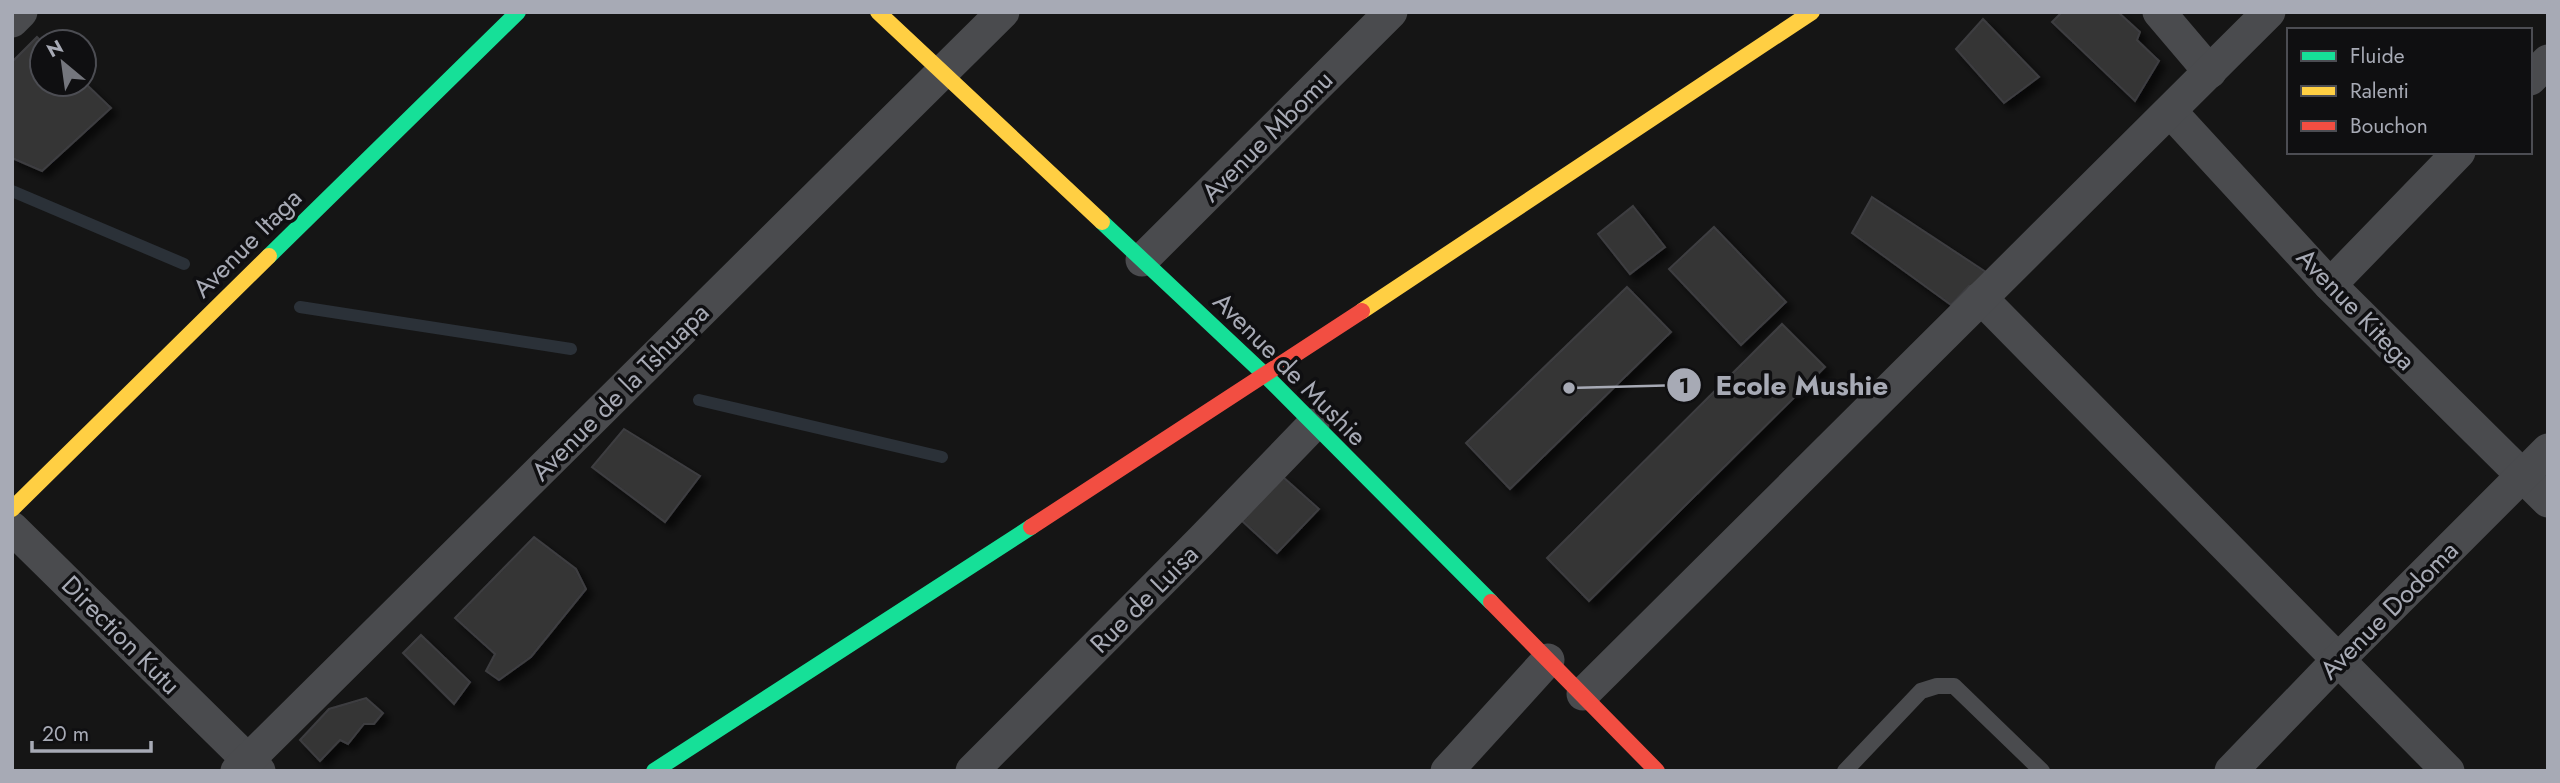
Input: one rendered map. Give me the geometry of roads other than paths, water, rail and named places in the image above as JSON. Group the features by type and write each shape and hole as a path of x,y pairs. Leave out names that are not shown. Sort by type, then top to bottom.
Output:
{"street":[{"path":"12,21 21,12"},
{"name":"Avenue Itaga","path":"12,509 518,12"},
{"name":"Avenue de Mushie","path":"878,12 1265,375 1657,771"},
{"name":"Avenue de la Tshuapa","path":"248,767 1003,12"},
{"name":"Avenue Mbomu","path":"1142,260 1391,12"},
{"path":"654,771 1265,375 1812,12"},
{"path":"2159,12 2210,72"},
{"path":"1583,694 2269,12"},
{"path":"2532,77 2548,61"},
{"name":"Avenue Kitega","path":"2170,111 2330,285 2548,501"},
{"path":"2330,285 2457,154"},
{"path":"1981,298 2448,771"},
{"name":"Rue de Luisa","path":"972,771 1313,425"},
{"name":"Avenue Dodoma","path":"2231,771 2548,450"},
{"name":"Direction Kutu","path":"12,528 248,767"},
{"path":"1447,771 1548,660"}],"lane":[{"path":"1845,771 1921,691 1937,686 1954,686 2042,771"}],"waterway":[{"path":"12,191 184,264"},
{"path":"300,307 571,349"},
{"path":"699,400 942,457"}],"place":[{"name":"Ecole Mushie","path":"1569,388"}]}
